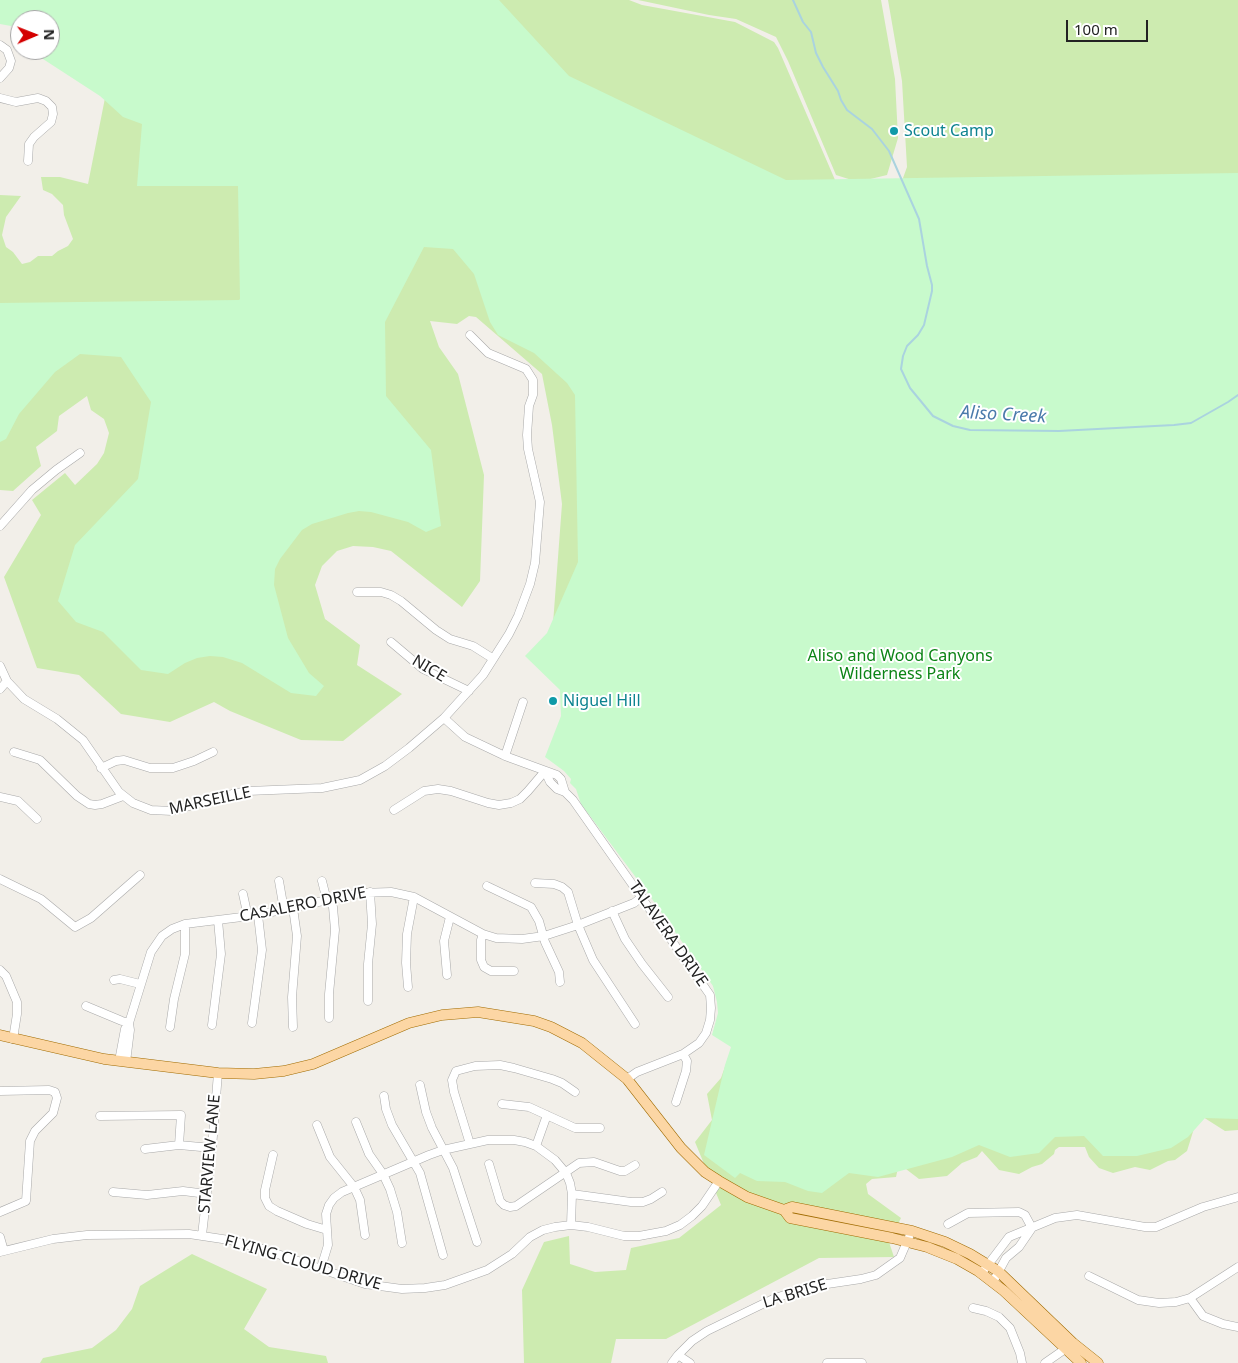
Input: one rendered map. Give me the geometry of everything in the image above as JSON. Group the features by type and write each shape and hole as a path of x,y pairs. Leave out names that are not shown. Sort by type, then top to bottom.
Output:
{"main road":[{"path":"0,1035 122,1062 218,1073 254,1074 299,1068 327,1059 409,1023 457,1012 478,1012 534,1021 568,1034 628,1079 681,1148 705,1172 719,1181 747,1197 784,1210 790,1218 908,1242 927,1247 984,1270 998,1272 1069,1346 1081,1363"},
{"path":"784,1210 792,1207 912,1231 945,1242 984,1270 992,1282 1069,1346 1098,1363"}],"street":[{"path":"0,45 7,50 11,59 10,66 0,78"},
{"path":"0,98 16,102 38,98 46,101 52,107 52,122 34,137 29,144 28,161"},
{"name":"MARSEILLE","path":"0,666 4,681 24,699 57,719 83,740 101,768 123,796 133,803 151,810 172,811 248,791 322,788 360,780 391,762 444,718 483,675 518,616 530,584 535,563 540,502 528,449 527,435 529,406 533,395 533,380 526,370 488,353 470,335"},
{"path":"0,526 32,490 80,453"},
{"path":"357,592 381,592 390,595 401,601 450,639 473,646 492,658"},
{"name":"NICE","path":"391,642 423,669 469,691"},
{"path":"0,689 4,681"},
{"path":"505,756 523,702"},
{"name":"TALAVERA DRIVE","path":"444,718 465,737 505,756 557,775 561,779 565,792 573,800 710,995 711,1014 706,1033 699,1043 684,1054 637,1072 628,1079"},
{"path":"14,752 40,760 77,796 88,804 102,804 123,796"},
{"path":"101,768 116,761 124,760 150,768 173,768 213,752"},
{"path":"394,810 424,791 438,789 488,803 499,805 511,803 520,799 545,771"},
{"path":"0,797 18,801 37,819"},
{"path":"0,879 41,899 75,927 91,918 140,875"},
{"path":"279,881 297,936 292,997 293,1027"},
{"path":"322,881 333,907 334,930 329,1018"},
{"path":"535,882 554,884 568,892 578,924 593,960 635,1024"},
{"path":"487,886 531,907 540,921 559,972 560,982"},
{"path":"368,1001 368,964 372,924 370,892"},
{"name":"CASALERO DRIVE","path":"122,1062 125,1029 130,1022 151,952 159,939 172,929 185,924 248,917 370,892 391,892 414,897 483,934 510,939 544,936 634,903 642,898"},
{"path":"243,894 248,917"},
{"path":"408,987 406,963 407,934 414,897"},
{"path":"612,911 634,952 668,997"},
{"path":"252,1023 262,950 258,915"},
{"path":"446,975 444,941 450,917"},
{"path":"212,1025 221,954 218,920"},
{"path":"170,1027 174,999 185,954 185,924"},
{"path":"483,934 481,940 481,960 484,967 491,971 514,971"},
{"path":"0,970 6,976 17,1002 13,1039"},
{"path":"114,980 120,979 140,984"},
{"path":"86,1006 122,1021 130,1022"},
{"path":"676,1102 686,1071 687,1061 684,1054"},
{"path":"470,1144 454,1092 452,1080 456,1071 475,1066 500,1065 539,1074 562,1083 575,1092"},
{"name":"STARVIEW LANE","path":"202,1235 218,1073"},
{"path":"420,1086 426,1112 453,1168 477,1242"},
{"path":"0,1091 48,1090 54,1092 57,1098 53,1113 35,1131 30,1141 26,1201 0,1212"},
{"path":"384,1096 386,1109 392,1125 420,1173 443,1255"},
{"path":"502,1104 529,1107 575,1128 600,1128"},
{"path":"100,1116 181,1115 179,1145"},
{"path":"536,1146 547,1115"},
{"path":"356,1122 394,1200 402,1243"},
{"path":"317,1125 330,1157 354,1187 360,1200 365,1235"},
{"path":"321,1268 328,1245 326,1214 334,1198 383,1174 443,1150 488,1140 514,1140 536,1146 555,1160 566,1173 572,1194 570,1225"},
{"path":"145,1149 179,1145 212,1148"},
{"path":"273,1155 265,1190 265,1198 269,1206 307,1224 327,1230"},
{"path":"489,1164 500,1201 510,1207 516,1206 579,1163 588,1162 620,1171 625,1171 635,1165"},
{"name":"FLYING CLOUD DRIVE","path":"2,1252 53,1239 87,1235 189,1234 229,1240 383,1288 402,1289 445,1285 487,1270 498,1264 530,1237 543,1230 570,1225 588,1227 624,1236 639,1236 666,1231 680,1225 692,1216 702,1206 719,1181"},
{"path":"113,1192 147,1195 183,1191 207,1194"},
{"path":"572,1194 643,1202 662,1192"},
{"path":"984,1270 1009,1237 1055,1218 1077,1215 1146,1227 1156,1227 1203,1207 1238,1197"},
{"path":"948,1224 968,1213 1019,1212 1025,1215 1032,1228"},
{"path":"992,1282 1006,1258 1019,1247 1032,1228"},
{"name":"LA BRISE","path":"672,1363 692,1341 707,1331 773,1299 807,1287 876,1275 900,1258 912,1231"},
{"path":"0,1237 2,1252"},
{"path":"1089,1276 1138,1300 1159,1303 1176,1302 1190,1298 1238,1267"},
{"path":"1190,1298 1203,1316 1223,1324 1238,1327"},
{"path":"973,1308 986,1311 999,1318 1010,1328 1022,1363"},
{"path":"1045,1363 1069,1346"},
{"path":"678,1355 690,1363"},
{"path":"827,1363 862,1363"}],"green space":[{"name":"Aliso and Wood Canyons Wilderness Park","path":"0,0 499,0 569,76 786,180 1238,173 1238,1119 1205,1118 1188,1137 1171,1148 1137,1156 1103,1156 1084,1136 1055,1137 1039,1153 1010,1157 979,1145 952,1157 878,1177 849,1173 822,1193 808,1191 785,1182 757,1181 740,1173 735,1178 704,1155 731,1047 712,1035 718,1013 713,986 652,899 581,804 576,789 570,783 571,779 564,771 545,757 561,716 560,690 525,656 547,633 578,562 575,395 567,383 534,353 498,335 490,322 474,274 453,249 424,247 385,322 386,396 431,450 441,526 426,532 408,522 371,512 359,511 348,513 312,524 302,530 280,559 275,569 274,585 288,638 309,673 324,686 316,696 291,693 242,663 223,657 197,658 168,674 141,670 103,632 76,622 58,601 75,545 138,479 151,402 121,357 80,354 55,372 19,414 6,439 0,442 0,303 239,300 238,186 137,186 142,124 123,117 100,96 45,60 60,60 60,10 10,10 10,26 0,24"},
{"name":"Aliso and Wood Canyons Wilderness Park","path":"3,0 629,0 642,5 735,22 774,42 778,48 845,203 894,203 907,167 902,81 888,0 1238,0 1238,1130 1225,1131 1203,1117 1196,1122 1187,1151 1175,1160 1168,1161 1150,1170 1135,1167 1113,1173 1099,1168 1089,1157 1085,1147 1059,1147 1042,1164 1019,1174 999,1170 982,1151 977,1157 962,1163 947,1176 919,1179 902,1166 898,1168 896,1177 872,1179 866,1184 868,1194 901,1218 889,1242 894,1257 819,1258 666,1339 616,1339 611,1363 524,1363 522,1290 544,1242 569,1236 570,1264 595,1272 626,1270 631,1248 679,1238 721,1205 695,1142 712,1120 707,1094 721,1078 732,1047 730,1022 552,637 562,504 552,425 542,374 476,317 469,316 457,324 430,321 439,347 458,374 484,475 480,581 462,607 391,551 373,547 353,546 337,551 322,566 315,585 325,619 360,645 357,665 402,694 343,741 301,740 230,711 214,702 170,722 121,714 79,675 37,668 4,577 41,515 32,500 65,473 75,485 97,464 104,453 109,433 104,419 91,410 87,396 59,416 57,431 36,447 41,466 13,491 0,490 0,195 21,196 6,217 2,235 6,247 13,252 22,264 30,262 38,256 52,256 68,246 73,239 64,215 63,205 52,194 43,190 41,177 60,177 88,184 105,98 60,59 60,10 12,10"},
{"path":"638,0 881,0 895,79 898,138 887,175 858,182 836,175 776,37 736,19"},
{"path":"192,1254 267,1289 244,1329 269,1347 326,1356 328,1363 40,1363 43,1358 92,1348 116,1330 132,1309 140,1286"}],"waterway":[{"name":"Aliso Creek","path":"793,0 803,22 811,32 816,53 838,91 841,100 847,110 872,129 889,151 919,219 932,291 924,325 918,335 907,346 901,369 910,388 933,416 953,426 970,430 1059,431 1174,425 1191,423 1238,395"}],"place":[{"name":"Scout Camp","path":"894,131"},
{"name":"Niguel Hill","path":"553,701"}]}
